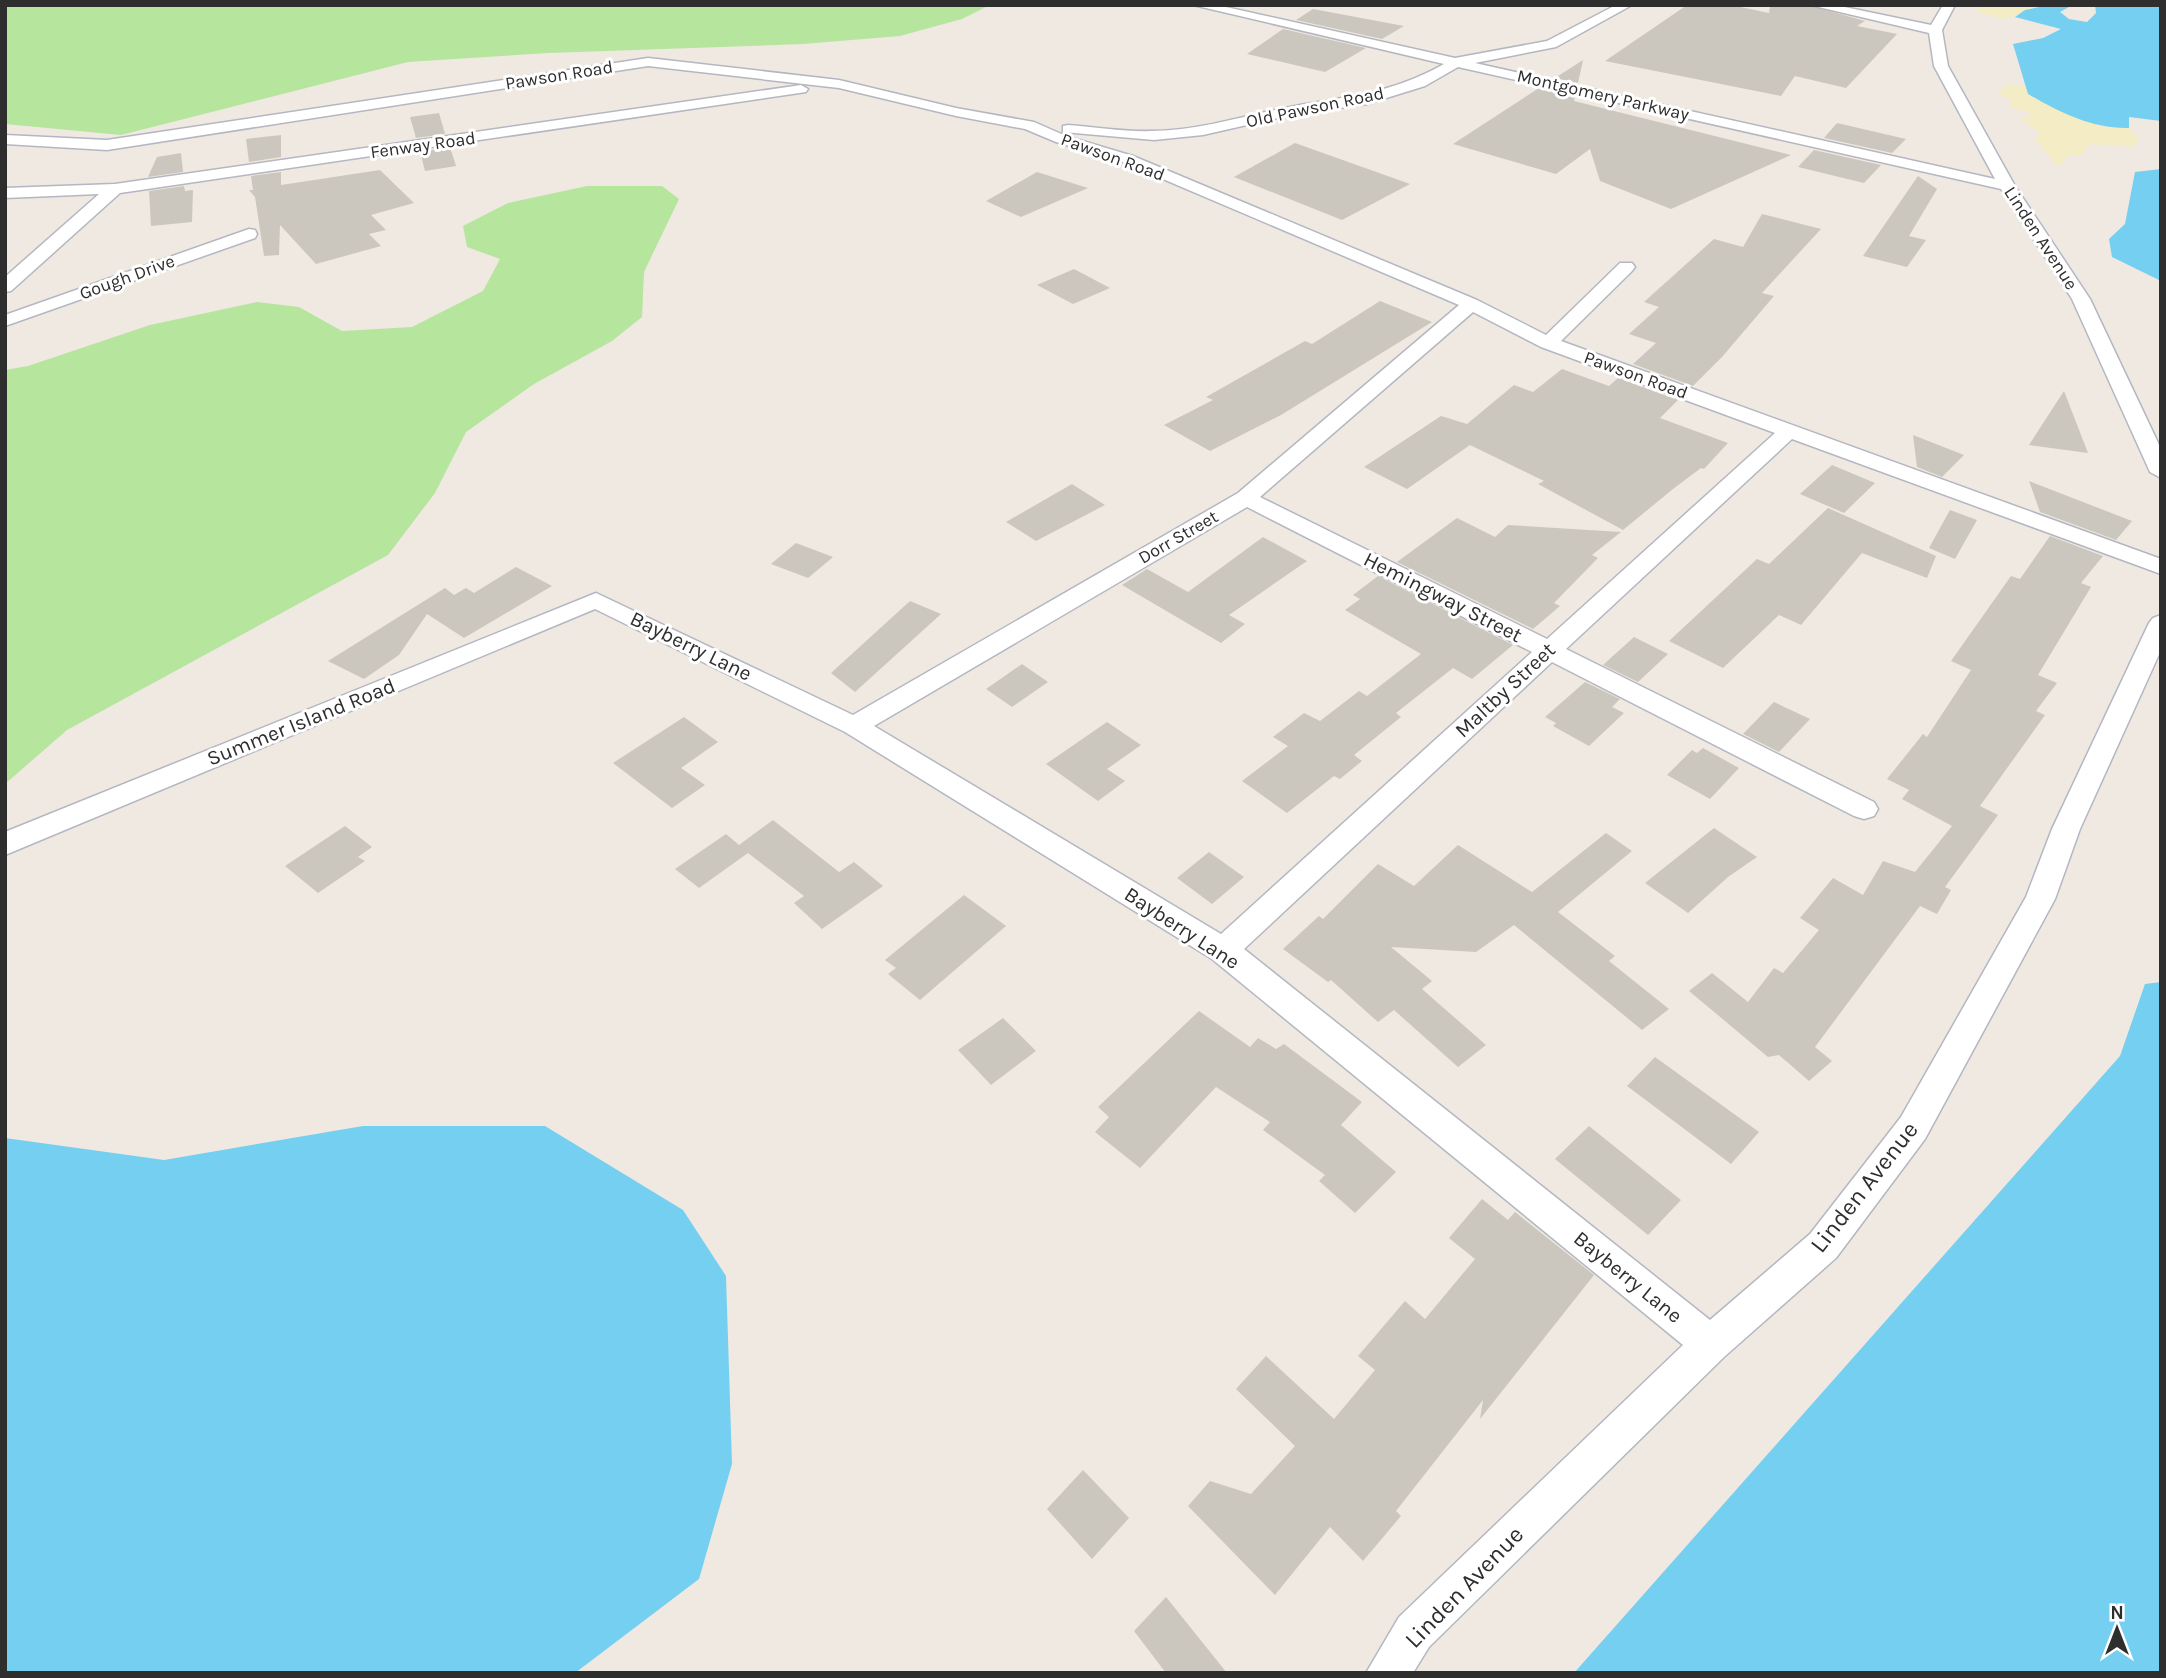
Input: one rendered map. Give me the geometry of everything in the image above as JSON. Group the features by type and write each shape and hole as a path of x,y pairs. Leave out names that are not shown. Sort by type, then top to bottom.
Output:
{"street":[{"name":"Montgomery Parkway","path":"1199,5 2007,186"},
{"path":"1816,5 1935,30 1949,5"},
{"path":"1592,8 1620,9"},
{"name":"Old Pawson Road","path":"1029,125 1154,136 1203,131 1286,112 1362,101 1420,83 1457,62 1551,44 1620,9"},
{"name":"Linden Avenue","path":"1935,30 1941,66 2007,186 2081,299 2161,472"},
{"name":"Pawson Road","path":"5,139 107,145 648,62 839,84 956,112 1029,125 1061,139 1128,159 1471,304 1548,343 2161,567"},
{"name":"Fenway Road","path":"5,193 115,189 839,84"},
{"path":"5,287 115,189"},
{"name":"Gough Drive","path":"5,321 249,234"},
{"path":"1548,343 1626,267"},
{"name":"Dorr Street","path":"854,726 1246,498 1471,304"},
{"name":"Maltby Street","path":"1223,950 1789,432"},
{"name":"Hemingway Street","path":"1246,498 1864,809"},
{"name":"Bayberry Lane","path":"596,600 854,726 1223,950 1711,1344"},
{"name":"Summer Island Road","path":"5,844 596,600"},
{"name":"Linden Avenue","path":"1388,1673 1414,1632 1711,1344 1823,1246 1913,1128 2040,899 2066,829 2161,623"}],"green space":[{"path":"5,5 990,5 962,19 900,36 803,44 549,53 408,62 121,135 5,124"},
{"path":"587,186 662,186 679,199 644,272 642,317 612,341 534,384 466,432 435,493 388,555 67,730 5,784 5,370 28,366 150,325 257,302 299,307 342,331 412,327 483,291 500,259 467,247 463,226 508,203"}],"sand":[{"path":"1988,5 2049,5 2004,19 1973,11"},
{"path":"2003,86 2025,86 2028,94 2099,126 2129,128 2139,138 2133,147 2090,144 2082,155 2067,155 2062,165 2055,164 2035,139 2041,134 2019,118 2030,118 2028,112 2008,107 2013,103 2003,95 1999,97"}],"water":[{"path":"2049,5 2069,7 2060,12 2069,19 2087,22 2096,13 2095,5 2161,5 2161,121 2129,117 2129,128 2102,126 2064,113 2028,94 2013,44 2043,38 2061,29 2015,17 2025,10"},
{"path":"2161,169 2161,281 2112,257 2109,239 2125,224 2135,172"},
{"path":"2161,982 2161,1673 1574,1673 2120,1056 2145,984"},
{"path":"363,1126 545,1126 683,1210 726,1276 732,1464 699,1579 575,1673 5,1673 5,1138 164,1160"}],"building":[{"path":"1687,5 1731,5 1769,13 1770,5 1808,5 1865,21 1857,26 1897,34 1846,88 1795,76 1781,96 1605,61"},
{"path":"1313,9 1404,26 1382,39 1296,20"},
{"path":"1283,29 1366,48 1325,72 1247,54"},
{"path":"1583,60 1578,83 1555,78"},
{"path":"1539,88 1575,96 1574,101 1791,155 1671,209 1600,181 1590,149 1556,174 1453,144"},
{"path":"439,113 445,134 416,138 410,117"},
{"path":"1837,123 1906,139 1892,153 1824,138"},
{"path":"281,135 281,157 249,162 246,139"},
{"path":"1295,143 1410,184 1342,220 1234,177"},
{"path":"450,147 456,166 425,171 420,152"},
{"path":"1814,150 1881,165 1864,183 1798,167"},
{"path":"181,153 183,172 148,177 157,157"},
{"path":"380,170 414,203 371,215 386,230 369,234 381,246 316,264 280,225 279,255 264,256 255,197 249,190 253,190 251,176 281,172 281,185"},
{"path":"1037,172 1088,188 1021,217 986,201"},
{"path":"1918,176 1937,189 1909,236 1926,240 1907,267 1863,256"},
{"path":"184,186 185,191 193,190 192,222 151,226 149,191"},
{"path":"1762,214 1821,229 1762,293 1774,296 1722,357 1693,386 1633,364 1656,343 1629,334 1659,307 1644,302 1714,239 1743,247"},
{"path":"1074,269 1110,288 1073,304 1037,285"},
{"path":"1380,301 1432,322 1281,415 1210,451 1164,425 1213,400 1206,397 1305,341 1312,344"},
{"path":"1562,369 1609,386 1618,378 1678,400 1660,418 1728,443 1704,469 1701,468 1673,489 1623,530 1538,484 1544,481 1470,445 1407,489 1364,467 1441,416 1467,424 1514,385 1533,392"},
{"path":"2064,391 2088,453 2029,445"},
{"path":"1913,435 1964,455 1942,477 1917,467"},
{"path":"1832,465 1875,483 1844,513 1800,494"},
{"path":"2029,481 2132,521 2116,540 2040,512"},
{"path":"1072,484 1105,505 1036,541 1006,522"},
{"path":"1828,508 1936,556 1927,578 1862,553 1801,625 1779,615 1723,668 1669,641 1757,559 1769,564"},
{"path":"1950,510 1977,520 1955,559 1929,548"},
{"path":"1457,518 1495,537 1508,525 1621,532 1592,555 1598,558 1554,603 1560,606 1533,629 1397,562"},
{"path":"2050,536 2103,556 2081,583 2091,587 2038,675 2057,683 2036,711 2045,715 1980,806 1998,815 1945,887 1951,890 1937,914 1920,906 1815,1047 1832,1061 1809,1081 1779,1055 1768,1057 1689,991 1712,973 1748,1002 1774,968 1783,973 1819,930 1800,918 1833,878 1863,895 1883,861 1915,872 1952,826 1902,799 1909,790 1887,779 1923,734 1927,737 1971,670 1951,661 2011,576 2020,579"},
{"path":"1263,537 1307,561 1229,615 1245,624 1221,643 1122,585 1147,569 1188,592"},
{"path":"796,543 833,557 808,578 771,564"},
{"path":"516,567 552,586 464,638 427,614 399,655 364,679 328,661 445,588 454,595 466,588 474,593"},
{"path":"1378,576 1513,645 1472,679 1453,668 1396,713 1401,717 1354,755 1362,761 1340,779 1334,776 1287,813 1242,781 1288,746 1273,737 1304,713 1320,721 1359,691 1367,696 1421,654 1345,610 1360,599 1353,595"},
{"path":"910,601 941,614 855,692 831,673"},
{"path":"1634,637 1668,654 1638,682 1603,665"},
{"path":"1022,664 1048,682 1012,707 986,689"},
{"path":"1585,682 1620,699 1612,707 1624,713 1589,746 1553,726 1556,723 1545,717"},
{"path":"1774,702 1810,719 1779,752 1743,734"},
{"path":"684,717 718,742 681,768 705,785 672,808 613,763"},
{"path":"1107,722 1141,745 1107,769 1125,781 1098,801 1046,764"},
{"path":"1703,748 1739,768 1710,799 1667,775 1692,750 1697,753"},
{"path":"773,820 839,872 854,862 883,886 822,929 794,903 804,896 748,853 699,888 675,869 726,834 739,845"},
{"path":"345,826 372,847 358,857 365,861 318,893 285,866"},
{"path":"1714,828 1757,857 1728,877 1688,913 1645,883"},
{"path":"1606,833 1632,851 1558,912 1615,956 1609,961 1669,1009 1642,1030 1514,925 1476,952 1391,947 1432,981 1422,989 1486,1045 1458,1067 1394,1010 1378,1022 1331,980 1328,982 1283,949 1319,916 1323,919 1378,864 1414,886 1458,845 1532,892"},
{"path":"1209,852 1244,877 1212,904 1177,878"},
{"path":"964,895 1006,926 920,1000 888,974 896,968 885,960"},
{"path":"1199,1011 1250,1047 1258,1038 1276,1049 1284,1044 1362,1102 1341,1125 1396,1172 1355,1213 1319,1181 1325,1175 1263,1130 1270,1122 1216,1087 1140,1168 1095,1132 1109,1117 1098,1107"},
{"path":"1003,1018 1036,1051 991,1085 958,1050"},
{"path":"1655,1057 1759,1132 1731,1164 1627,1086"},
{"path":"1589,1126 1681,1200 1648,1235 1555,1159"},
{"path":"1482,1199 1508,1220 1515,1212 1594,1275 1480,1419 1483,1400 1396,1511 1401,1516 1363,1561 1330,1527 1275,1595 1188,1506 1210,1481 1251,1494 1295,1446 1236,1389 1266,1356 1334,1419 1375,1370 1358,1356 1405,1301 1425,1319 1475,1259 1449,1238"},
{"path":"1083,1470 1129,1518 1092,1559 1047,1509"},
{"path":"1166,1597 1227,1673 1166,1673 1134,1631"}]}
